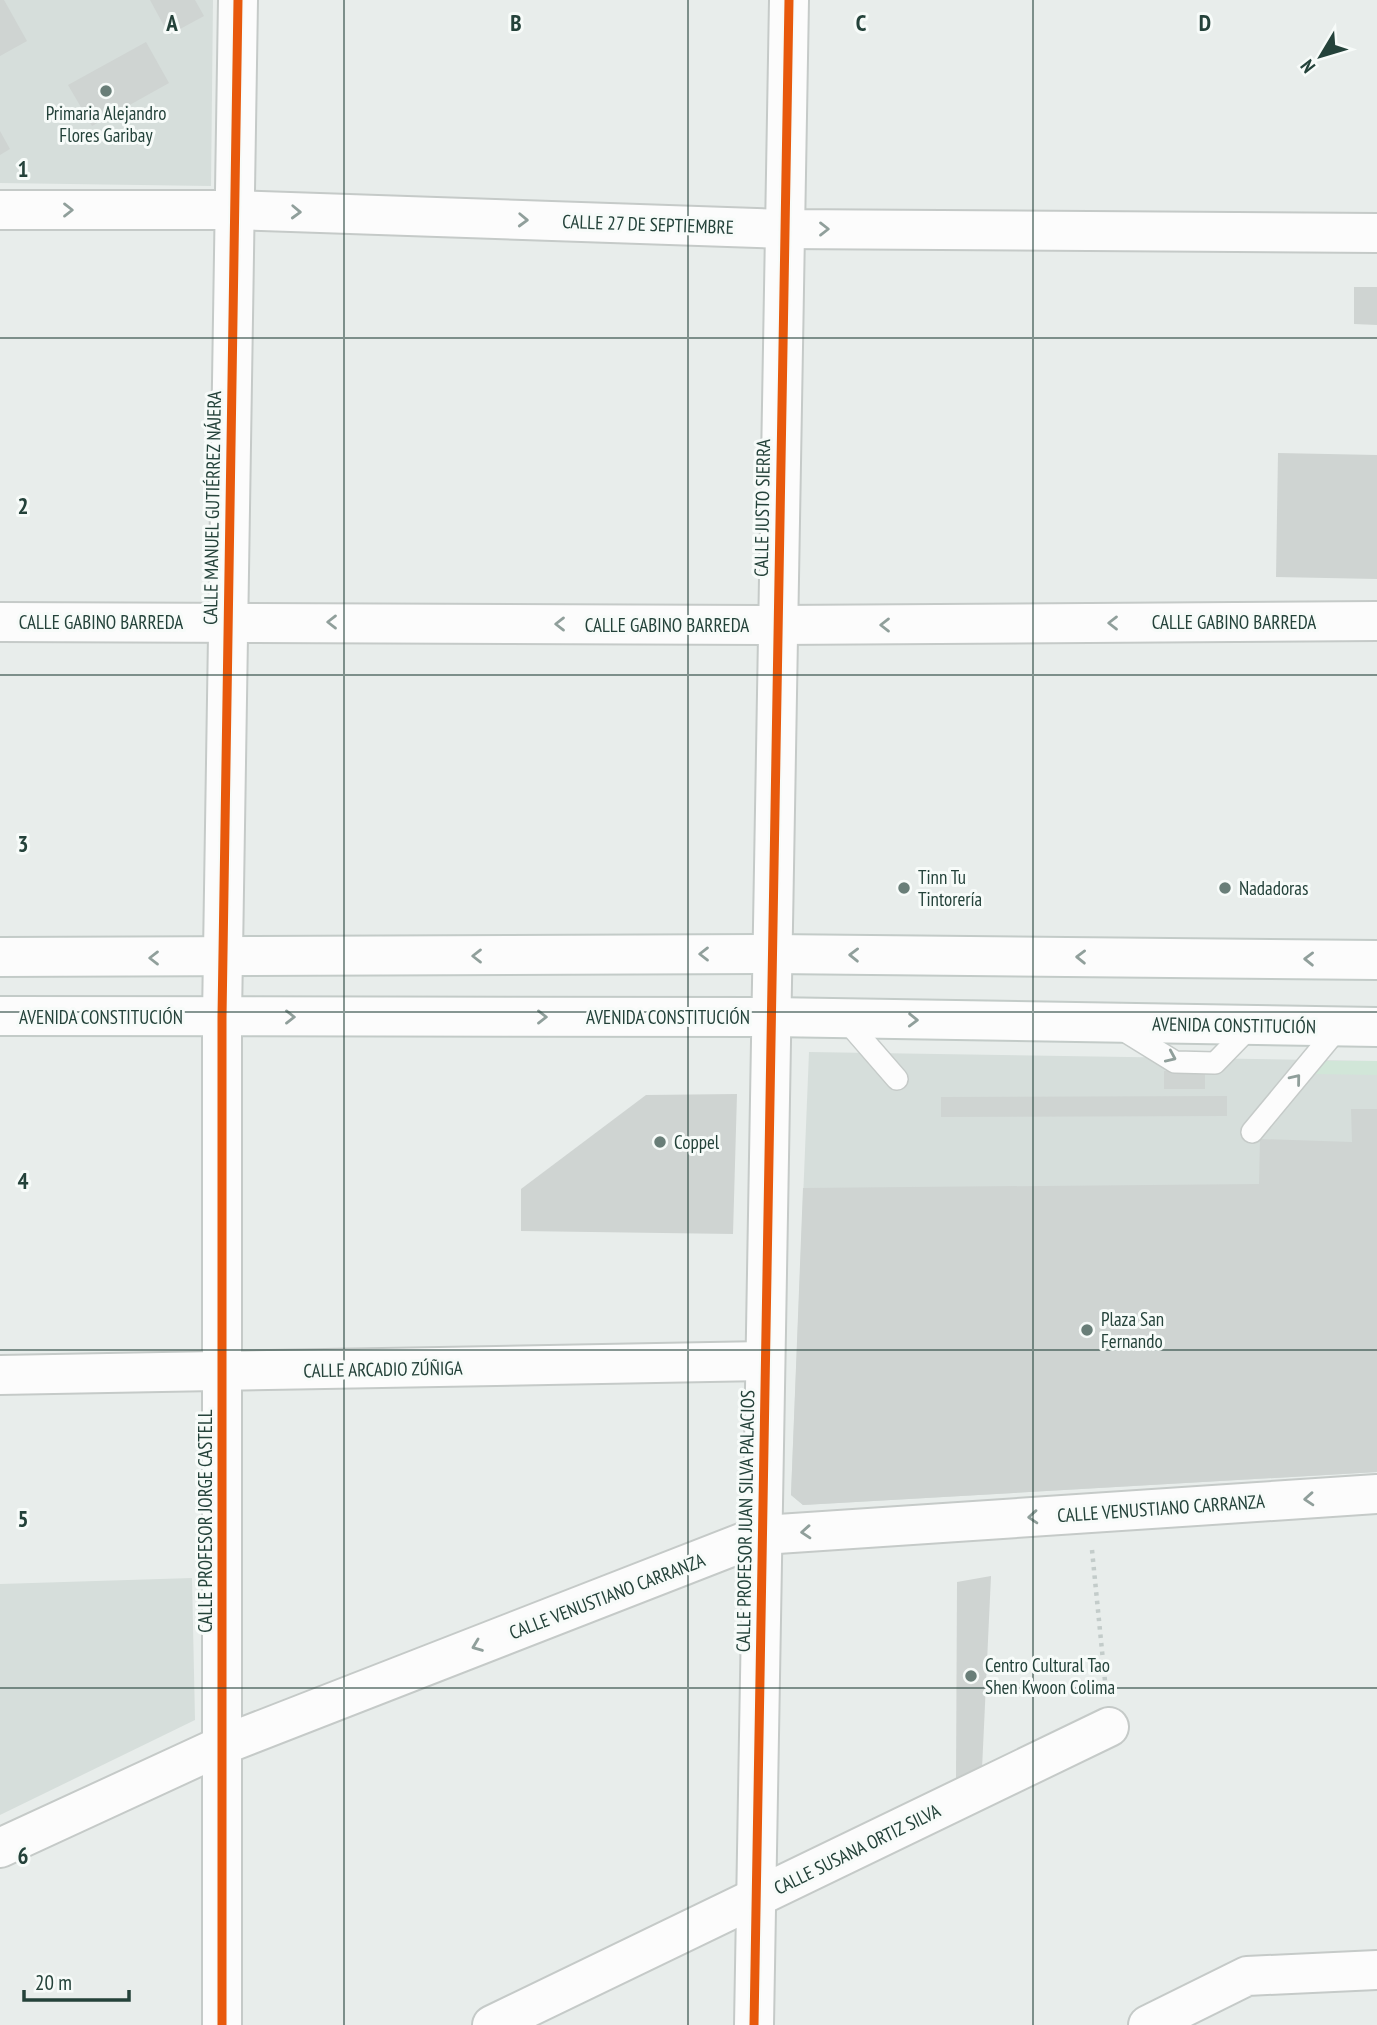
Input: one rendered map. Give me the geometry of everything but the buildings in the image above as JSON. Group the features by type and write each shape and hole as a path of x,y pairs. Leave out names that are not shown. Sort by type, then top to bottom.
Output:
{"street":[{"name":"CALLE MANUEL GUTIÉRREZ NÁJERA","path":"222,1017 238,0"},
{"name":"CALLE JUSTO SIERRA","path":"771,1017 789,0"},
{"name":"CALLE 27 DE SEPTIEMBRE","path":"0,210 234,210 785,229 1377,233"},
{"name":"CALLE 27 DE SEPTIEMBRE","path":"1296,232 1377,211"},
{"name":"CALLE GABINO BARREDA","path":"0,622 778,625 1377,621"},
{"path":"0,957 773,954 1377,960"},
{"name":"AVENIDA CONSTITUCIÓN","path":"0,1016 771,1017 1377,1027"},
{"name":"CALLE PROFESOR JORGE CASTELL","path":"222,1017 222,2025"},
{"name":"CALLE PROFESOR JUAN SILVA PALACIOS","path":"754,2025 771,1017"},
{"name":"CALLE ARCADIO ZÚÑIGA","path":"0,1375 765,1361"},
{"name":"CALLE VENUSTIANO CARRANZA","path":"0,1848 223,1745 762,1535 1377,1494"},
{"name":"CALLE SUSANA ORTIZ SILVA","path":"492,2025 1109,1727"},
{"path":"1148,2025 1247,1976 1377,1970"}],"lane":[{"path":"844,1018 897,1079"},
{"path":"1252,1132 1339,1027"}],"path":[{"path":"1088,1513 1109,1727"}],"shaded area":[{"name":"Primaria Alejandro Flores Garibay","path":"0,0 213,0 211,186 0,183"},
{"name":"Plaza San Fernando","path":"809,1052 1377,1061 1377,1472 803,1505 791,1495"},
{"path":"192,1578 195,1720 0,1815 0,1584"}],"green space":[{"path":"1324,1061 1377,1061 1377,1075 1313,1074"}],"cycle path":[{"path":"222,2025 222,1017 238,0"},
{"path":"754,2025 789,0"}],"place":[{"name":"Primaria Alejandro Flores Garibay","path":"106,91"},
{"name":"Tinn Tu Tintorería","path":"904,888"},
{"name":"Nadadoras","path":"1225,888"},
{"name":"Coppel","path":"660,1142"},
{"name":"Plaza San Fernando","path":"1087,1330"},
{"name":"Centro Cultural Tao Shen Kwoon Colima","path":"971,1676"}]}
